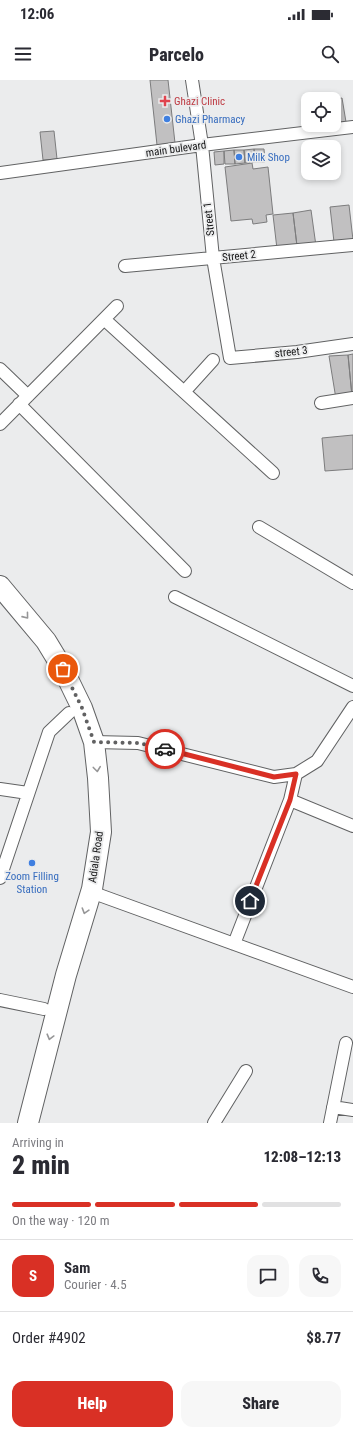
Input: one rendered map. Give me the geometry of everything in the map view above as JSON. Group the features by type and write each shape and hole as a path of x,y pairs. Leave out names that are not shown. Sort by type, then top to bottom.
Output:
{"main road":[{"name":"Adiala Road","path":"0,586 46,641 63,669 82,708 94,742 98,778 100,832 91,892 66,975 28,1123"},
{"name":"Adiala Road","path":"0,606 35,649 51,676 69,713 80,745 85,779 87,831 79,886 44,1009 14,1123"}],"street":[{"name":"Street 1","path":"192,80 202,145 213,258 230,358"},
{"name":"main bulevard","path":"0,173 202,145 353,127"},
{"name":"Street 2","path":"125,266 353,245"},
{"path":"0,424 117,306"},
{"path":"104,319 272,473"},
{"name":"street 3","path":"230,358 297,352 353,344"},
{"path":"184,392 213,360"},
{"path":"0,369 24,400 184,571"},
{"path":"321,403 353,398"},
{"path":"259,527 353,583"},
{"path":"175,597 353,686"},
{"path":"94,742 138,743 274,777 296,774 317,760 353,707"},
{"path":"0,878 49,732 69,713"},
{"path":"234,944 290,800 296,774"},
{"path":"0,789 28,793"},
{"path":"290,800 353,826"},
{"path":"91,892 353,987"},
{"path":"0,1000 44,1009"},
{"path":"330,1123 346,1042"},
{"path":"214,1123 246,1070"},
{"path":"333,1107 353,1110"}],"building":[{"path":"150,80 168,80 175,143 157,145"},
{"path":"342,98 346,122 341,122"},
{"path":"54,131 57,159 43,160 40,132"},
{"path":"254,149 255,162 245,163 244,150"},
{"path":"254,149 264,149 265,162 255,162"},
{"path":"234,150 235,164 225,164 224,151"},
{"name":"Milk Shop","path":"234,150 244,150 245,163 235,164"},
{"path":"224,151 224,164 215,165 214,152"},
{"path":"252,163 253,169 268,167 273,214 266,215 267,222 253,224 252,219 231,221 225,167"},
{"path":"349,205 353,240 334,242 330,207"},
{"path":"311,210 316,246 297,246 293,213"},
{"path":"293,213 297,246 277,249 273,215"},
{"path":"353,354 353,396 352,396 348,355"},
{"path":"348,355 352,396 336,399 329,356"},
{"path":"353,435 353,469 325,471 322,438"}],"way so far":[{"path":"63,669 82,708 94,742 138,743 165,749"}],"place":[{"name":"Ghazi Clinic","path":"165,101"},
{"name":"Ghazi Pharmacy","path":"167,119"},
{"name":"Milk Shop","path":"239,157"},
{"name":"Zoom Filling Station","path":"32,863"}],"route":[{"path":"165,749 274,777 296,774 290,800 250,901"}]}
